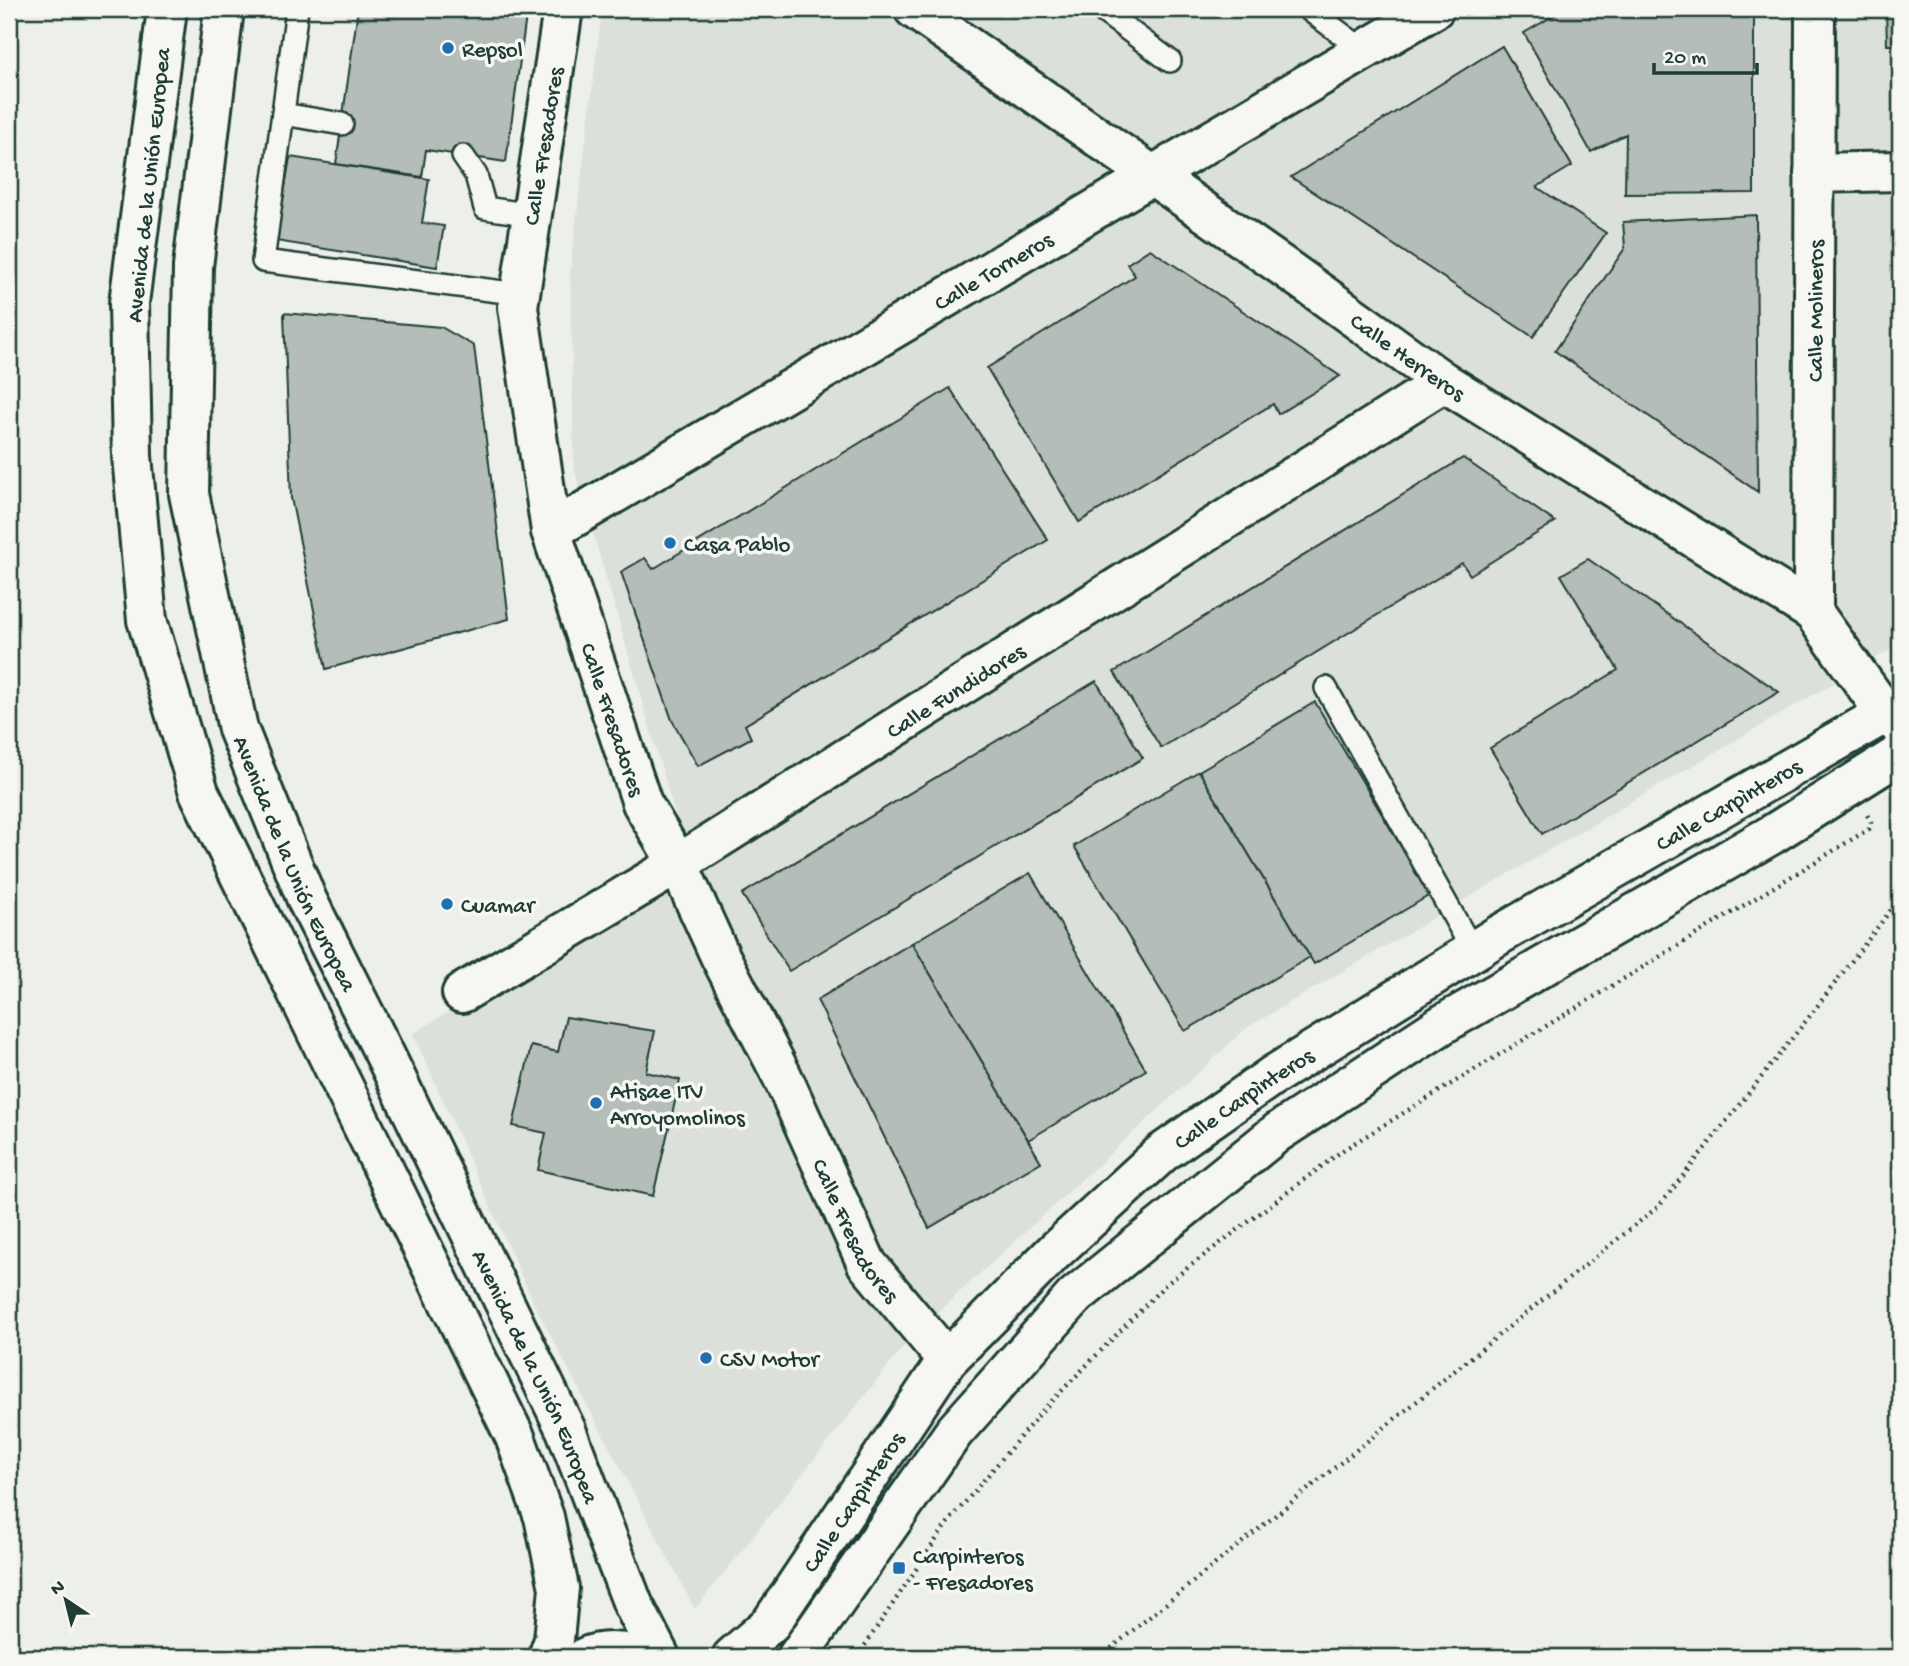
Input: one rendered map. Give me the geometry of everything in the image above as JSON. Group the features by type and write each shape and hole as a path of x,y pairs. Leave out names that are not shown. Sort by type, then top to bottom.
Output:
{"street":[{"name":"Avenida de la Unión Europea","path":"167,9 130,303 132,456 147,620 199,792 515,1437 544,1517 559,1588 554,1640 548,1657"},
{"name":"Avenida de la Unión Europea","path":"224,9 193,267 190,494 238,729 307,900 566,1430 633,1604 660,1657"},
{"name":"Calle Fresadores","path":"563,9 518,307 551,531 642,803 678,864 721,958 782,1076 867,1264 947,1360"},
{"name":"Calle Herreros","path":"914,9 1444,382 1812,612 1895,715"},
{"name":"Calle Torneros","path":"551,531 1434,9"},
{"name":"Calle Molineros","path":"1812,612 1815,9"},
{"path":"1815,173 1900,172"},
{"name":"Calle Fundidores","path":"462,993 678,864 1444,382"},
{"name":"Calle Carpìnteros","path":"732,1657 771,1623 947,1360 1055,1251 1162,1153 1272,1076 1473,951 1895,715"},
{"name":"Calle Carpìnteros","path":"797,1657 954,1432 1075,1296 1278,1132 1443,1024 1770,835 1900,754"},
{"path":"586,1657 629,1652 644,1657"}],"lane":[{"path":"297,9 263,261 520,294"},
{"path":"1100,9 1170,61"},
{"path":"1308,9 1363,50"},
{"path":"283,114 342,124"},
{"path":"463,156 482,167 485,208 532,215"},
{"path":"1326,688 1473,951"}],"path":[{"path":"857,1657 955,1515 1042,1410 1165,1285 1343,1150 1869,829 1871,822 1862,805"},
{"path":"1100,1657 1660,1205 1900,898"}],"shaded area":[{"path":"602,9 1900,9 1900,644 1248,1027 912,1336 695,1609 536,1308 413,1034 689,862 574,468 570,270"}],"building":[{"path":"358,9 527,9 506,162 426,150 422,177 336,164"},
{"path":"1565,9 1754,9 1754,193 1625,194 1626,134 1591,152 1524,33"},
{"path":"1886,9 1900,9 1900,45 1887,45"},
{"path":"1502,46 1572,166 1537,187 1606,233 1533,337 1291,177"},
{"path":"290,157 429,179 422,223 444,226 437,267 276,241"},
{"path":"1893,214 1900,214 1900,292 1894,293"},
{"path":"1756,215 1758,492 1555,351 1625,248 1623,222"},
{"path":"1150,249 1340,376 1278,414 1273,404 1079,522 987,368 1135,276 1127,264"},
{"path":"284,313 441,327 474,346 509,619 326,669 291,498"},
{"path":"950,388 1048,540 745,725 751,738 698,766 672,720 621,572 645,558 653,569"},
{"path":"1463,458 1555,522 1470,575 1462,563 1161,748 1114,672"},
{"path":"1588,559 1779,692 1542,834 1490,748 1618,670 1561,575"},
{"path":"1096,681 1143,758 789,971 742,894"},
{"path":"1315,702 1430,895 1314,964 1199,771"},
{"path":"1199,771 1310,957 1185,1031 1074,846"},
{"path":"1030,873 1146,1070 1028,1140 912,943"},
{"path":"912,943 1041,1162 929,1228 817,1000"},
{"name":"Atisae ITV Arroyomolinos","path":"566,1017 655,1031 646,1072 680,1080 653,1196 538,1170 546,1133 513,1126 531,1046 558,1052"}],"place":[{"name":"Repsol","path":"448,48"},
{"name":"Casa Pablo","path":"670,543"},
{"name":"Cuamar","path":"447,904"},
{"name":"Atisae ITV Arroyomolinos","path":"596,1103"},
{"name":"CSV Motor","path":"706,1358"},
{"name":"Carpinteros - Fresadores","path":"899,1568"}]}
